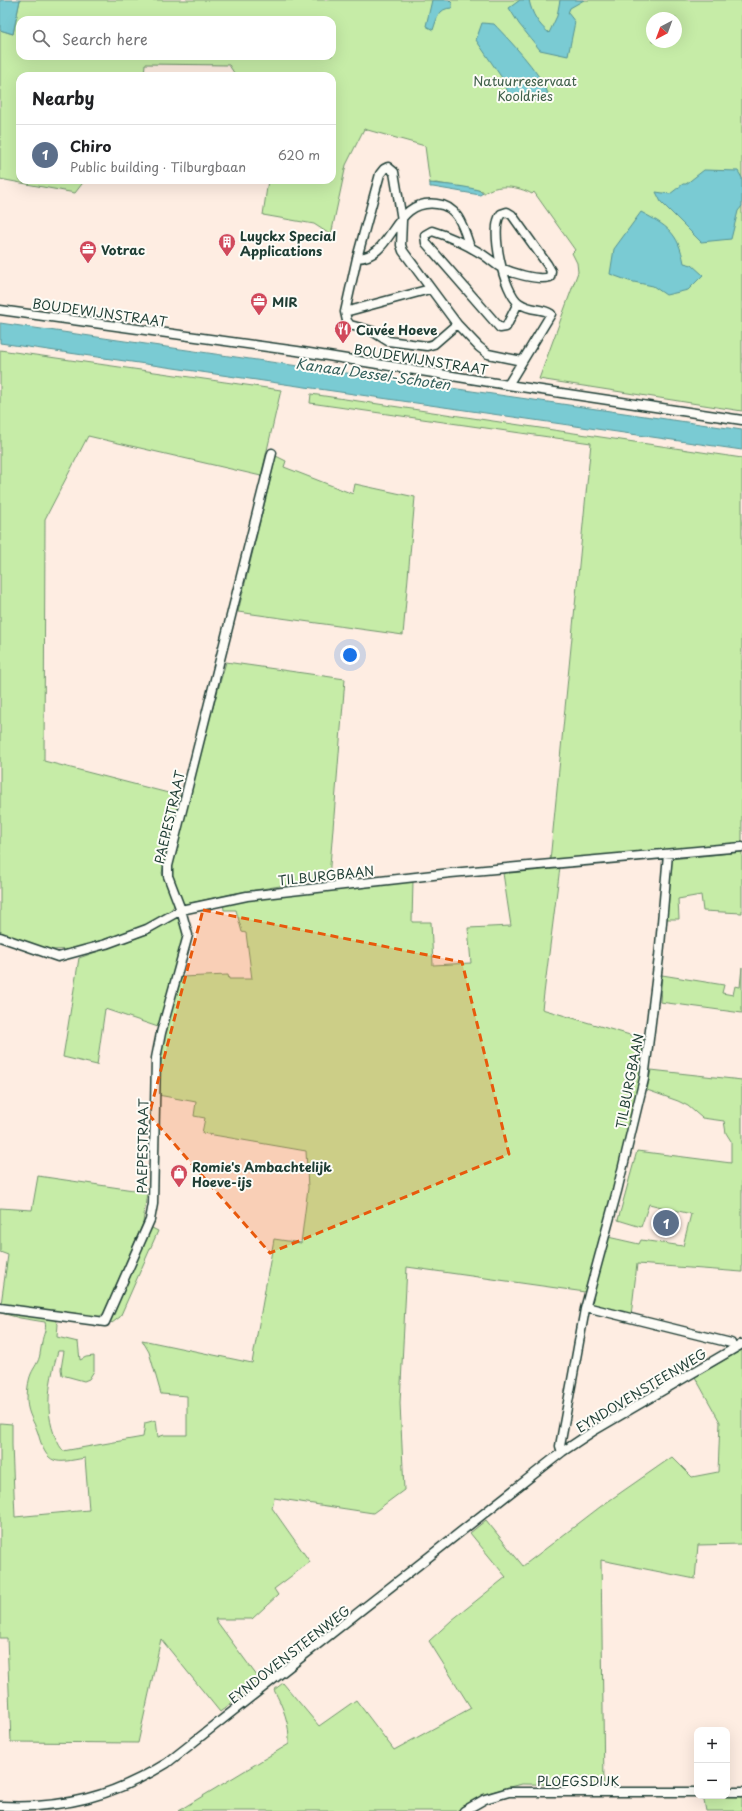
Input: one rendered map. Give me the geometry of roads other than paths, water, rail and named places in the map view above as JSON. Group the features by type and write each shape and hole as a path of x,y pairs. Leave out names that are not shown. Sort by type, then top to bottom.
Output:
{"street":[{"path":"457,324 434,344 427,346 388,341 372,331 350,325 347,321 345,312 357,258 380,174 388,167 394,172 402,220 403,251 457,324 479,347 488,354 522,361"},
{"path":"357,258 370,256 377,251 402,220 406,212 417,204 429,202 440,204 460,218 470,247"},
{"path":"508,386 550,314 546,310 532,310 518,303 509,289 501,268 497,222 501,214 507,212 512,215 550,271 550,277 542,280 501,268 470,247 438,233 432,231 425,235 426,244 500,328 506,327 510,322 518,303"},
{"path":"345,312 430,289"},
{"name":"BOUDEWIJNSTRAAT","path":"0,310 305,353 508,386 742,420"},
{"name":"PAEPESTRAAT","path":"0,1308 105,1322 150,1220 153,1204 156,1058 161,1033 188,935 181,910 168,876 168,866 272,454"},
{"name":"TILBURGBAAN","path":"0,937 58,957 99,946 147,930 181,910 246,896 314,887 742,847"},
{"name":"TILBURGBAAN","path":"586,1308 644,1079 659,956 668,854"},
{"name":"EYNDOVENSTEENWEG","path":"562,1452 560,1446 586,1308 731,1343 733,1349"},
{"name":"EYNDOVENSTEENWEG","path":"0,1806 39,1807 84,1800 120,1788 161,1767 204,1736 562,1452 595,1430 742,1344"},
{"name":"PLOEGSDIJK","path":"464,1811 485,1799 509,1792 694,1792"},
{"path":"730,1792 742,1792"}],"water":[{"path":"0,0 20,0 13,34 0,30"},
{"path":"432,0 449,0 452,3 452,8 447,8 441,12 437,18 433,30 426,26"},
{"path":"520,0 529,0 536,18 549,33 557,16 560,0 584,0 570,8 568,13 575,22 568,56 540,50 519,24 509,8"},
{"path":"482,23 494,24 501,31 538,75 548,93 543,97 529,101 509,95 502,78 476,40"},
{"path":"704,170 738,171 742,178 742,206 738,211 731,239 701,242 661,202 656,192 670,194"},
{"path":"430,183 467,187 483,193 480,195 430,187"},
{"path":"641,212 670,231 675,237 684,263 692,265 703,275 688,290 666,295 653,286 629,281 610,274 614,249"},
{"path":"0,323 742,430 742,450 0,343"}],"place":[{"name":"Luyckx Special Applications","path":"227,257"},
{"name":"Votrac","path":"88,264"},
{"name":"MIR","path":"259,316"},
{"name":"Cuvée Hoeve","path":"343,344"},
{"name":"Romie's Ambachtelijk Hoeve-ijs","path":"179,1188"},
{"name":"Chiro","path":"666,1223"}],"park label":[{"name":"Natuurreservaat Kooldries","path":"525,88"}],"water label":[{"name":"Kanaal Dessel-Schoten","path":"373,374"}]}
